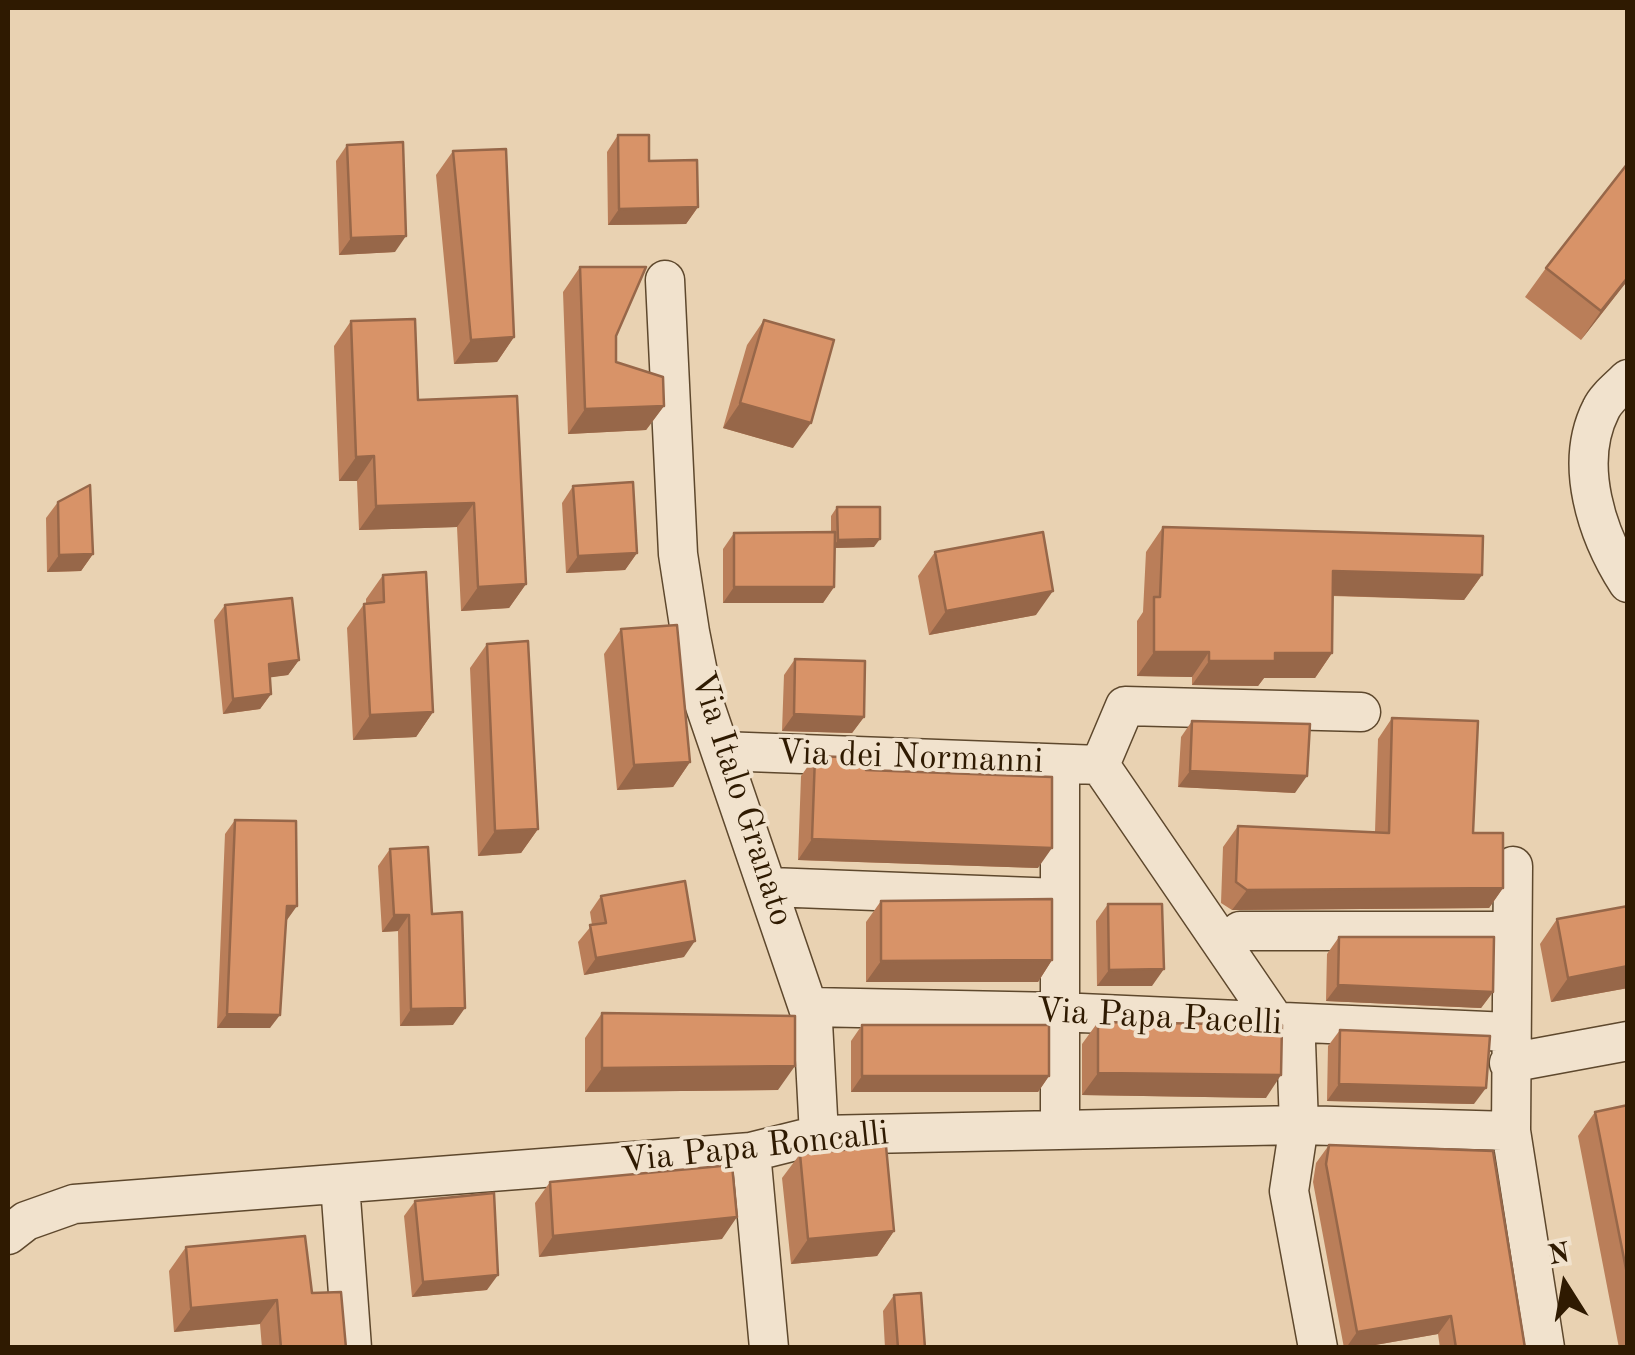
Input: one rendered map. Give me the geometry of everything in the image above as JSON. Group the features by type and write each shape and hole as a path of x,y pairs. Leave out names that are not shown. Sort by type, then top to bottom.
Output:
{"street":[{"name":"Via Italo Granato","path":"665,280 678,554 704,703 814,1022 819,1135"},
{"path":"1628,379 1602,406 1590,438 1610,494 1598,531 1628,583"},
{"path":"1318,1348 1289,1191 1298,1125 1296,1042 1276,1024 1100,765 1126,706 1360,712"},
{"name":"Via dei Normanni","path":"721,751 1100,765"},
{"path":"1060,764 1060,1130"},
{"path":"1513,866 1511,1131 1545,1348"},
{"path":"770,887 1059,898"},
{"path":"1240,931 1512,931"},
{"name":"Via Papa Pacelli","path":"808,1007 1058,1012 1276,1024 1509,1048 1628,1041"},
{"name":"Via Papa Roncalli","path":"8,1235 26,1220 74,1204 751,1152 819,1135 1298,1125 1511,1131"},
{"path":"751,1152 769,1348"},
{"path":"340,1184 352,1348"}],"building":[{"path":"618,135 649,135 649,161 697,160 698,207 619,209"},
{"path":"403,142 406,236 351,238 347,145"},
{"path":"506,149 514,337 471,340 453,151"},
{"path":"1628,163 1628,277 1601,311 1546,268"},
{"path":"580,267 646,267 616,336 616,362 663,377 664,406 585,409"},
{"path":"415,319 418,400 517,396 526,584 478,587 474,503 376,506 374,456 356,457 351,321"},
{"path":"764,320 834,340 811,423 740,403"},
{"path":"633,482 637,553 578,556 573,486"},
{"path":"90,485 93,554 59,555 58,502"},
{"path":"837,507 880,507 880,539 838,540"},
{"path":"1163,527 1483,536 1482,575 1333,571 1332,653 1275,653 1275,661 1209,661 1209,652 1154,652 1154,597 1160,597"},
{"path":"835,532 834,587 734,587 734,533"},
{"path":"1043,532 1053,591 946,611 935,552"},
{"path":"426,572 433,712 370,715 364,604 384,602 383,575"},
{"path":"292,598 299,660 269,664 271,694 233,699 225,605"},
{"path":"677,625 690,762 634,765 621,629"},
{"path":"528,641 538,829 495,831 487,644"},
{"path":"795,659 865,661 864,717 794,714"},
{"path":"1392,718 1478,721 1473,833 1503,833 1503,888 1247,890 1236,882 1238,826 1389,833"},
{"path":"1192,721 1310,724 1307,776 1190,771"},
{"path":"815,756 866,758 866,770 1052,777 1052,848 812,839"},
{"path":"235,820 296,821 297,906 287,906 280,1015 227,1014"},
{"path":"428,847 432,914 462,912 465,1008 411,1009 409,915 394,915 390,849"},
{"path":"685,881 695,941 596,958 590,925 606,923 601,896"},
{"path":"1052,899 1052,960 881,961 881,901"},
{"path":"1108,904 1162,904 1164,969 1109,970"},
{"path":"1628,906 1628,966 1568,978 1557,919"},
{"path":"1339,937 1494,937 1493,992 1338,985"},
{"path":"602,1013 795,1016 795,1066 602,1068"},
{"path":"1098,1022 1282,1025 1281,1075 1098,1073"},
{"path":"862,1025 1049,1025 1049,1076 862,1076"},
{"path":"1340,1030 1490,1036 1486,1088 1339,1084"},
{"path":"1628,1105 1628,1279 1595,1112"},
{"path":"1329,1145 1493,1151 1525,1348 1456,1348 1451,1316 1357,1332 1326,1164"},
{"path":"886,1146 894,1231 808,1239 800,1154"},
{"path":"732,1165 737,1217 553,1236 550,1182"},
{"path":"494,1193 498,1275 423,1282 415,1201"},
{"path":"305,1236 312,1293 341,1292 346,1348 281,1348 277,1300 191,1308 186,1247"},
{"path":"921,1293 925,1348 898,1348 894,1295"}]}
